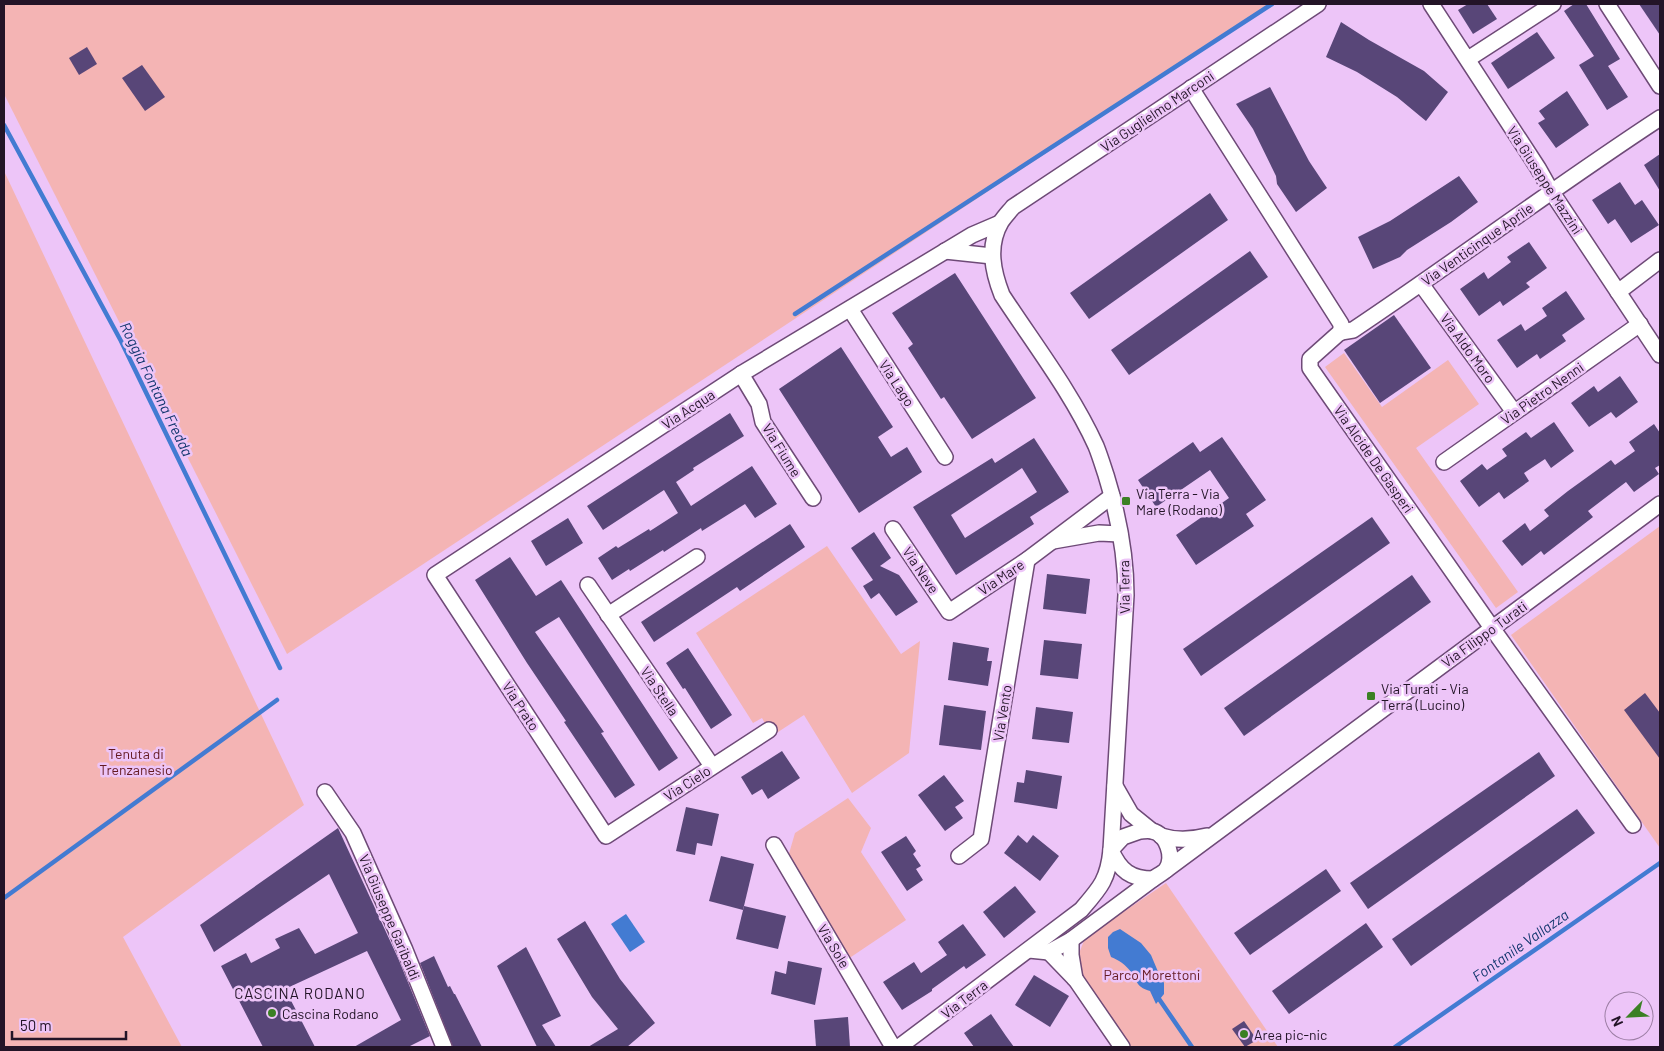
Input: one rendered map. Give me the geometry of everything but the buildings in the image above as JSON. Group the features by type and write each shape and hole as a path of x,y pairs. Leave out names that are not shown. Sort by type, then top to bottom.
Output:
{"street":[{"name":"Via Guglielmo Marconi","path":"1000,223 1013,207 1318,4"},
{"name":"Via Giuseppe Mazzini","path":"1431,4 1660,355"},
{"path":"1468,59 1553,4"},
{"path":"1607,4 1660,86"},
{"path":"1191,88 1339,321 1341,332"},
{"name":"Via Venticinque Aprile","path":"1341,332 1353,330 1660,118"},
{"name":"Via Acqua","path":"435,575 741,374 972,235 1000,223"},
{"name":"Via Terra","path":"899,1047 1081,910 1100,888 1107,875 1112,850 1126,594 1125,564 1120,534 1112,496 1097,448 1081,416 1002,295 994,275 992,256 1000,223"},
{"path":"945,251 992,256"},
{"path":"1618,292 1660,260"},
{"name":"Via Aldo Moro","path":"1421,284 1514,412"},
{"name":"Via Lago","path":"850,308 945,457"},
{"name":"Via Pietro Nenni","path":"1444,462 1640,324"},
{"name":"Via Alcide De Gasperi","path":"1341,332 1310,359 1310,368 1633,825"},
{"name":"Via Fiume","path":"741,374 759,404 763,422 813,498"},
{"name":"Via Mare","path":"949,612 1052,542 1112,496"},
{"name":"Via Filippo Turati","path":"1166,870 1660,504"},
{"name":"Via Neve","path":"893,529 949,612"},
{"name":"Via Mare","path":"1052,542 1099,533 1120,534"},
{"path":"608,615 697,557"},
{"name":"Via Vento","path":"958,856 981,839 1026,560"},
{"name":"Via Prato","path":"435,575 606,836"},
{"name":"Via Stella","path":"588,585 712,766"},
{"name":"Via Cielo","path":"606,836 769,730"},
{"path":"1028,950 1049,952 1071,940 1166,870 1170,855 1166,842 1132,814 1115,786"},
{"name":"Via Giuseppe Garibaldi","path":"326,792 353,833 405,950 444,1047"},
{"path":"1154,879 1136,878 1129,874 1116,862 1112,850 1123,838 1131,833 1140,831 1156,833"},
{"name":"Via Filippo Turati","path":"1156,833 1173,839 1185,840 1211,835"},
{"name":"Via Sole","path":"774,845 893,1047"},
{"path":"1071,940 1071,955 1076,980"},
{"path":"1049,952 1076,980 1122,1047"}],"green space":[{"path":"4,4 1272,4 287,654 4,94"},
{"name":"Tenuta di Trenzanesio","path":"4,171 304,805 123,937 182,1047 4,1047"},
{"path":"1344,353 1382,407 1448,360 1479,404 1416,448 1518,592 1496,608 1325,367"},
{"path":"1660,526 1660,848 1511,635"},
{"path":"827,546 901,654 920,641 909,753 852,793 804,715 772,736 762,718 753,723 696,633"},
{"path":"848,798 871,828 861,852 906,920 848,959 788,857 795,833"},
{"name":"Parco Morettoni","path":"1166,883 1278,1047 1127,1047 1079,979 1078,956 1085,938"}],"water":[{"path":"626,914 645,942 630,952 611,924"},
{"path":"1120,929 1141,943 1151,955 1164,983 1164,994 1156,1004 1150,991 1140,986 1125,965 1111,957 1108,948 1108,937"}],"waterway":[{"path":"795,314 1272,4"},
{"name":"Roggia Fontana Fredda","path":"4,125 121,341 280,668"},
{"path":"4,898 277,700"},
{"name":"Fontanile Vallazza","path":"1395,1047 1660,863"},
{"name":"Fontanile Vallazza","path":"1157,996 1192,1047"}],"place":[{"name":"Via Terra - Via Mare (Rodano)","path":"1126,501"},
{"name":"Via Turati - Via Terra (Lucino)","path":"1371,696"},
{"name":"Cascina Rodano","path":"272,1013"},
{"name":"Area pic-nic","path":"1244,1034"}],"district":[{"name":"CASCINA RODANO","path":"300,993"}]}
